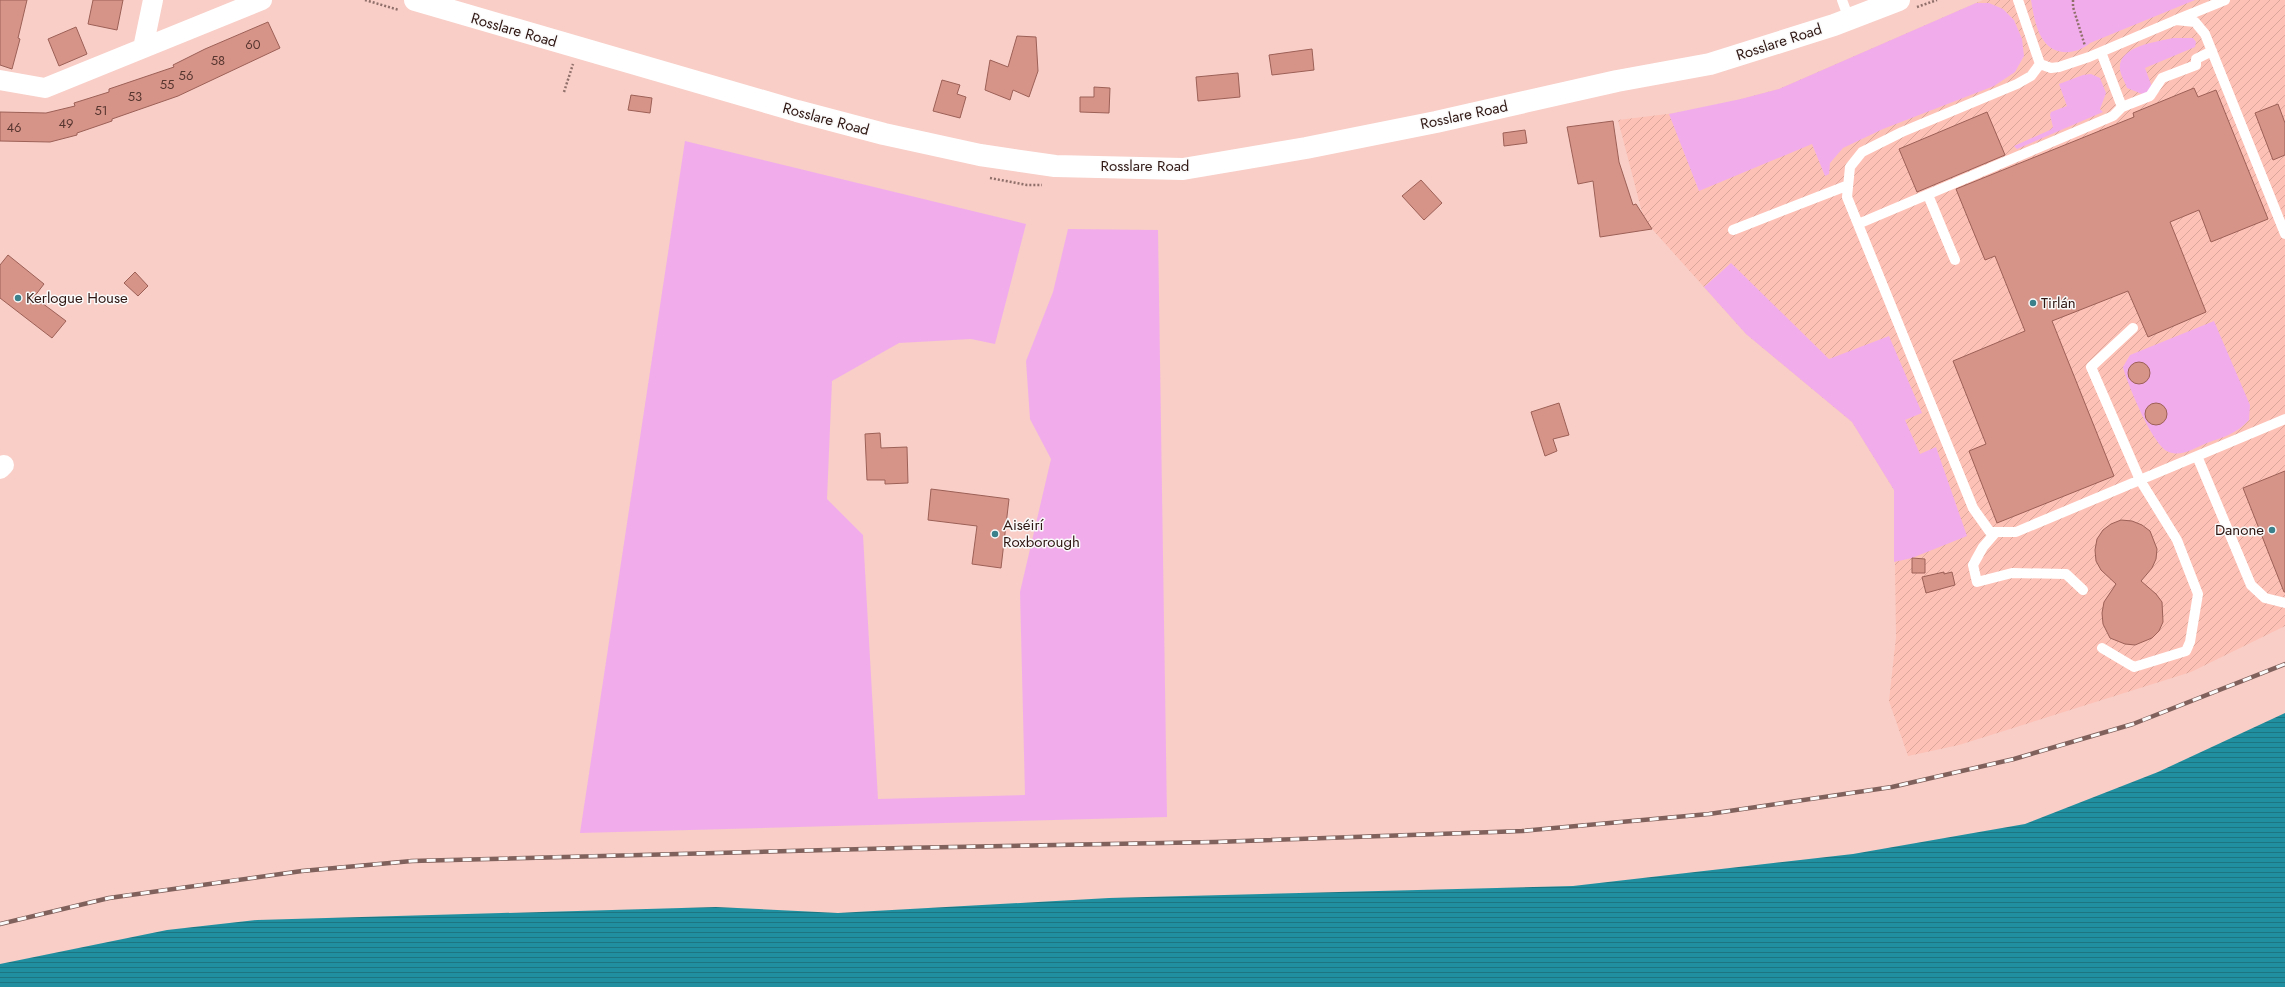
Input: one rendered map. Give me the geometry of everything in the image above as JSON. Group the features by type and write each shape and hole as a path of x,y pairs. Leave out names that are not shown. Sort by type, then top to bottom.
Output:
{"main road":[{"name":"Rosslare Road","path":"408,5 884,134 980,155 1055,166 1183,169 1329,143 1617,81 1710,64 1846,9 1898,3"}],"street":[{"path":"143,48 153,0"},
{"path":"0,80 45,88 143,48 240,4 262,0"}],"lane":[{"path":"2018,0 2040,64"},
{"path":"2040,64 2051,68 2059,67 2101,52 2225,0"},
{"path":"2176,20 2195,22 2205,34 2285,234"},
{"path":"1858,224 2113,116 2122,107 2150,96 2162,78 2196,64 2196,60 2212,51"},
{"path":"2101,52 2122,107"},
{"path":"2040,64 2031,76 2017,84 1902,132 1862,152 1850,167 1846,186 1847,197 1973,508 1990,532 2016,532 2285,419"},
{"path":"1733,230 1846,186"},
{"path":"1928,195 1955,260"},
{"path":"2102,648 2134,667 2186,651 2190,642 2198,594 2177,540 2140,480 2091,366 2133,328"},
{"path":"2197,456 2251,585 2266,598 2285,603"},
{"path":"1996,532 1983,547 1974,565 1977,582 2012,573 2066,574 2083,590"}],"path":[{"path":"365,0 408,5"},
{"path":"1898,3 1936,0"},
{"path":"568,61 581,65"},
{"path":"564,92 573,63"},
{"path":"982,176 1027,185 1046,185"}],"shaded area":[{"path":"1983,0 2285,0 2285,626 2191,672 1959,745 1908,756 1889,701 1896,637 1894,490 1852,422 1746,334 1644,220 1618,120 1700,110 1779,89"},
{"path":"2031,0 2195,0 2090,43 2079,50 2060,52 2054,50 2041,37 2034,16"},
{"path":"1976,3 1989,3 2003,9 2014,20 2022,39 2024,56 2015,72 1994,86 1883,129 1843,148 1830,163 1829,174 1825,176 1812,144 1699,191 1669,114 1741,99 1779,89"},
{"path":"2173,38 2193,38 2196,42 2195,47 2145,68 2152,87 2148,92 2142,94 2127,88 2120,70 2121,62 2125,55 2139,46"},
{"path":"2091,74 2100,78 2106,93 2100,109 2103,112 2017,149 2014,146 2050,130 2053,127 2050,115 2051,112 2067,106 2059,84 2083,75"},
{"path":"685,141 1026,224 995,344 971,339 899,343 832,381 827,499 863,535 878,799 1025,795 1020,592 1051,459 1030,419 1026,361 1053,292 1068,229 1158,230 1167,817 580,833"},
{"path":"1731,263 1829,359 1889,336 1922,413 1905,420 1920,454 1936,447 1967,536 1912,558 1894,562 1894,490 1852,422 1746,334 1704,287"},
{"path":"2214,321 2250,405 2249,420 2239,429 2219,439 2183,453 2169,452 2163,448 2148,427 2135,400 2123,367 2130,355"}],"water":[{"path":"2285,713 2285,987 0,987 0,964 167,930 257,920 716,907 838,913 1109,898 1573,886 1853,854 2025,824 2158,772"}],"building":[{"path":"0,0 27,0 18,38 20,39 12,69 0,65"},
{"path":"93,0 123,0 117,30 88,24"},
{"path":"268,22 280,48 178,96 112,119 112,121 77,133 77,135 50,142 0,141 0,112 46,113 75,106 74,103 109,92 109,89 174,67 173,65 205,49"},
{"path":"76,27 87,54 59,66 48,39"},
{"path":"1017,36 1036,37 1038,71 1029,97 1013,90 1010,100 985,90 990,60 1008,67"},
{"path":"1312,49 1314,70 1272,75 1269,55"},
{"path":"1238,73 1240,97 1198,101 1196,77"},
{"path":"942,80 960,85 957,94 966,97 960,118 933,111"},
{"path":"1094,87 1110,88 1109,113 1080,112 1080,97 1094,97"},
{"name":"Tirlán","path":"2194,88 2198,97 2216,90 2268,219 2211,242 2199,210 2170,222 2206,312 2148,337 2128,291 2052,321 2114,476 1997,523 1969,451 1986,444 1953,361 2025,331 1995,256 1985,260 1956,189 2134,117 2133,113"},
{"path":"631,95 652,98 650,113 628,110"},
{"path":"2278,104 2285,123 2285,155 2273,160 2255,113"},
{"path":"1987,112 2005,155 1917,192 1899,149"},
{"path":"1613,121 1619,162 1633,205 1636,204 1652,229 1600,237 1593,181 1578,184 1567,127"},
{"path":"1525,130 1527,143 1504,146 1503,133"},
{"path":"1421,180 1442,203 1424,220 1402,196"},
{"name":"Kerlogue House","path":"8,255 44,284 34,297 66,321 52,338 0,298 0,265"},
{"path":"135,272 148,286 138,296 124,283"},
{"path":"2139,362 2147,365 2150,373 2147,381 2139,384 2131,381 2128,373 2131,365"},
{"path":"1559,403 1569,435 1553,439 1557,451 1545,456 1531,412"},
{"path":"2156,403 2164,406 2167,414 2164,422 2156,425 2148,422 2145,414 2148,406"},
{"path":"880,433 881,448 907,447 908,483 885,484 885,480 867,480 865,434"},
{"name":"Danone","path":"2285,471 2285,592 2284,592 2243,488"},
{"name":"Aiséirí Roxborough","path":"931,489 1009,499 1001,568 972,564 977,526 928,520"},
{"path":"2121,520 2132,521 2142,525 2150,531 2157,549 2156,559 2152,568 2141,581 2156,594 2162,602 2163,622 2159,631 2152,638 2135,645 2125,644 2110,638 2103,624 2102,613 2104,602 2116,584 2101,570 2096,561 2095,550 2097,539 2103,530 2111,524"},
{"path":"1912,558 1925,559 1925,573 1912,573"},
{"path":"1944,572 1944,574 1952,572 1955,585 1926,593 1922,577"}],"railway":[{"path":"0,924 109,898 302,871 412,861 902,848 1215,842 1522,831 1709,814 1892,787 2014,759 2133,724 2285,664"}],"place":[{"name":"Kerlogue House","path":"18,298"},
{"name":"Tirlán","path":"2033,303"},
{"name":"Danone","path":"2272,530"},
{"name":"Aiséirí Roxborough","path":"995,534"}]}
